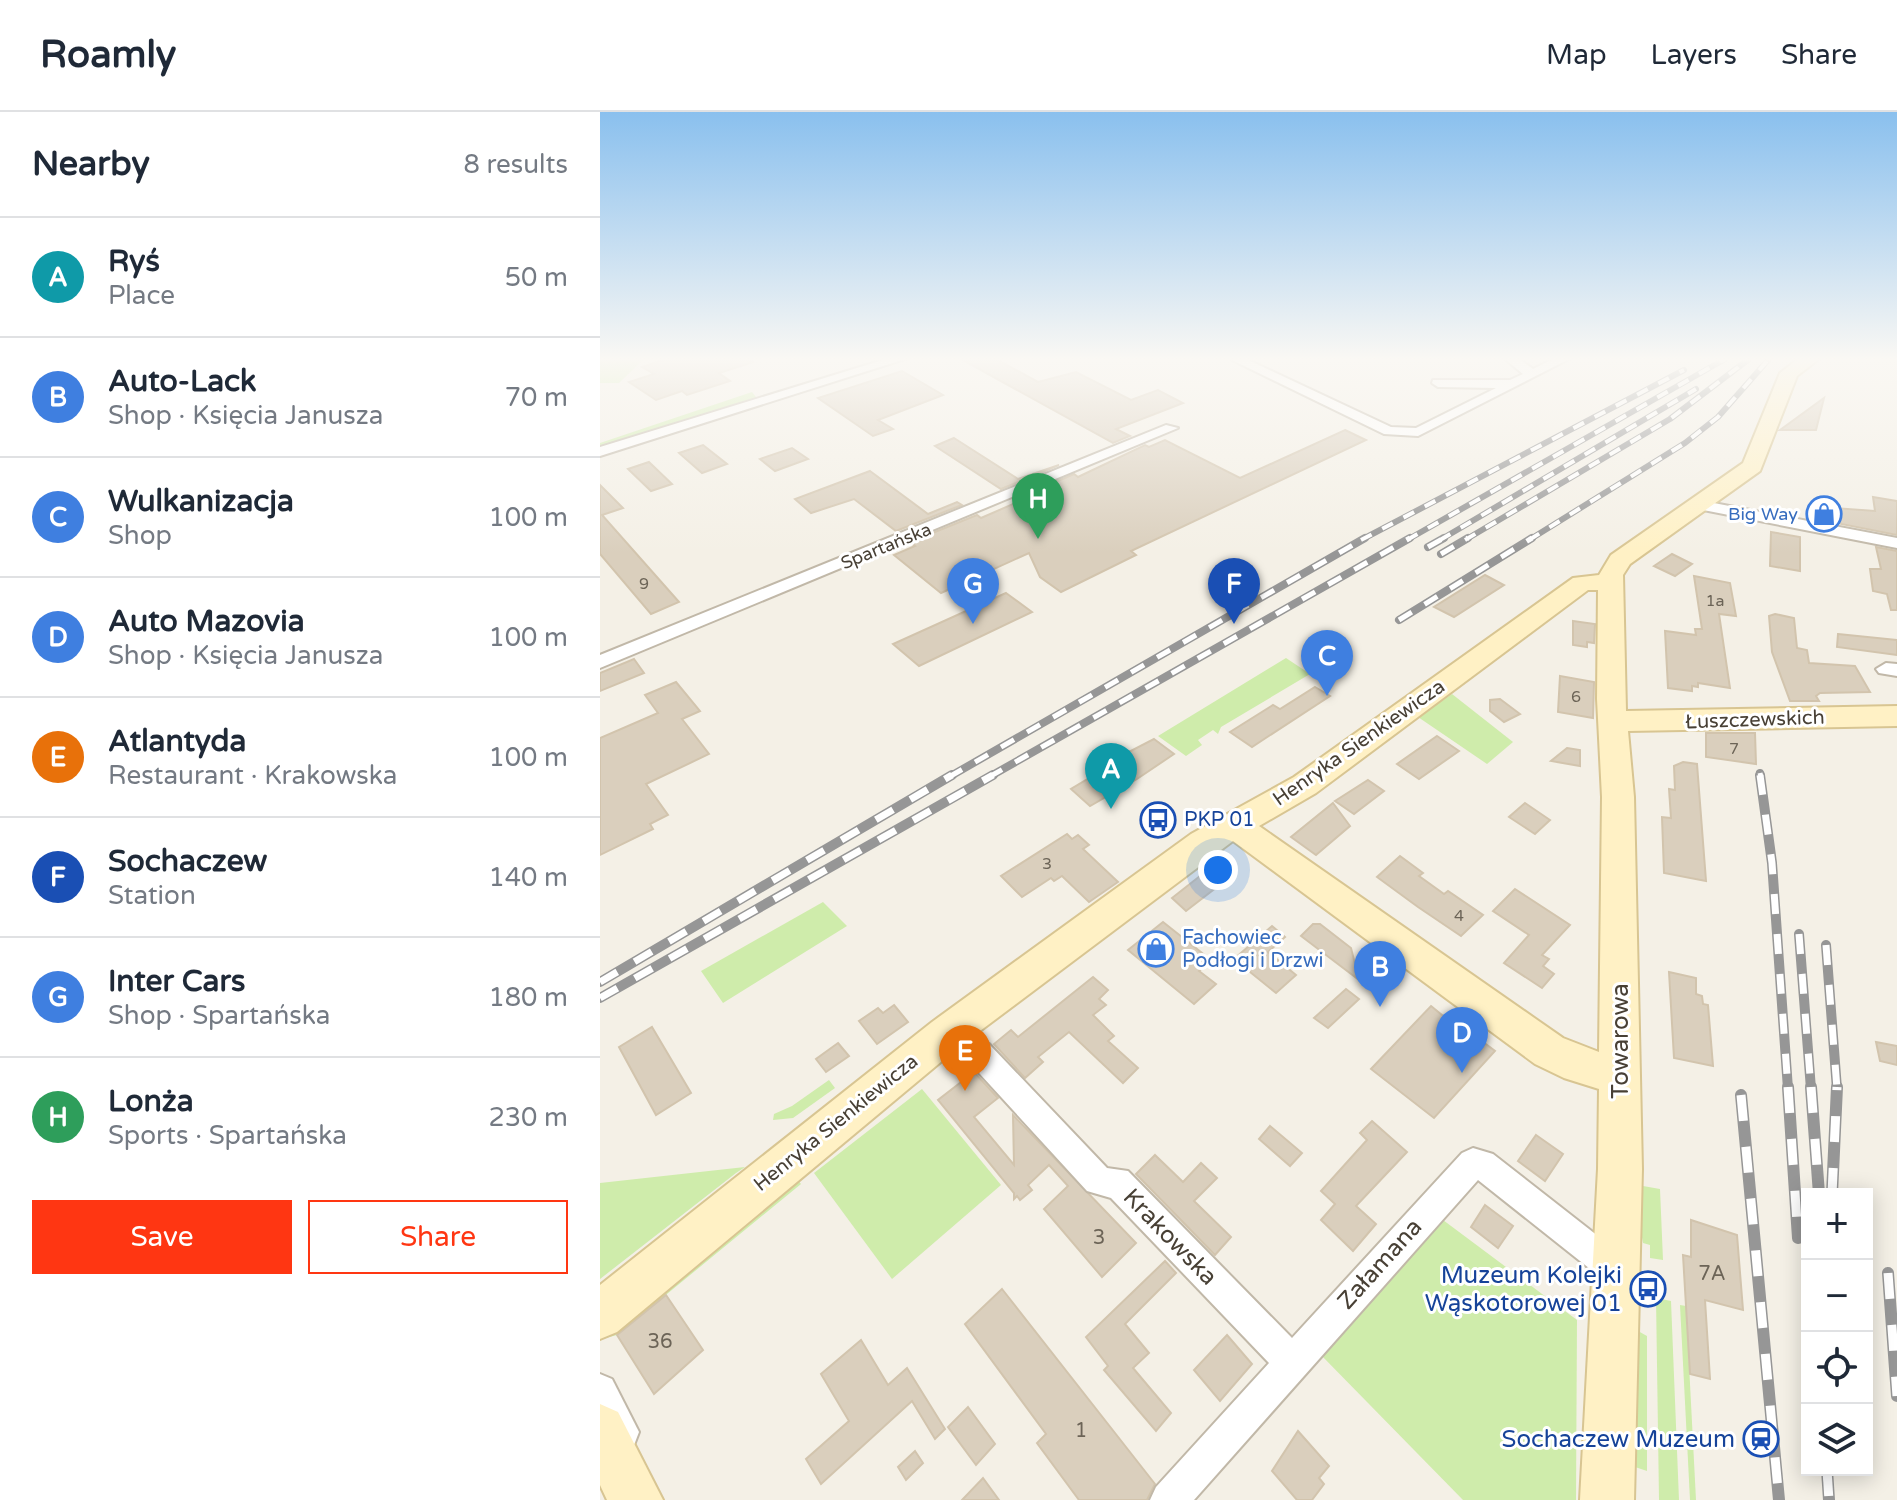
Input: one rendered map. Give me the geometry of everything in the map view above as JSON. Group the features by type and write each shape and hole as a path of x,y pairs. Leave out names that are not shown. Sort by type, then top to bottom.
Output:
{"street":[{"path":"600,452 691,424"},
{"path":"1380,424 1401,433 1418,432 1434,424"},
{"path":"1611,582 1613,568 1620,560 1752,466 1769,424"},
{"name":"Spartańska","path":"600,662 1171,428"},
{"path":"1698,505 1897,543"},
{"name":"Towarowa","path":"1607,1500 1620,1075 1618,797 1613,721 1611,582"},
{"name":"Henryka Sienkiewicza","path":"600,1315 946,1034 1164,874 1233,824 1282,799 1547,612 1582,583 1611,582"},
{"name":"Łuszczewskich","path":"1613,721 1897,716"},
{"path":"1233,824 1549,1051 1578,1065 1620,1075"},
{"name":"Krakowska","path":"979,1053 1098,1180 1117,1182 1292,1362"},
{"name":"Załamana","path":"1169,1500 1473,1163 1482,1164 1616,1269"},
{"path":"600,1391 657,1500"},
{"path":"600,1430 636,1500"}],"green space":[{"path":"657,424 682,424 600,449 600,443"},
{"path":"1286,658 1310,674 1221,727 1218,734 1213,730 1198,740 1202,745 1186,756 1158,736"},
{"path":"1452,694 1513,742 1487,764 1418,717"},
{"path":"823,902 847,926 723,1003 701,971"},
{"path":"829,1080 835,1088 793,1118 773,1120 774,1114 792,1106"},
{"path":"922,1089 1001,1185 892,1279 814,1173"},
{"path":"745,1167 736,1173 600,1279 600,1183"},
{"path":"797,1179 801,1184 617,1335 602,1339 711,1250 737,1234 743,1223"},
{"path":"1643,1186 1660,1189 1663,1260 1650,1258 1650,1245 1643,1243 1634,1193"},
{"path":"1439,1217 1577,1320 1576,1500 1463,1500 1320,1354"},
{"path":"1656,1298 1671,1301 1679,1500 1659,1500"},
{"path":"1680,1305 1686,1306 1696,1500 1690,1500"},
{"path":"1638,1331 1647,1336 1647,1471 1629,1465 1628,1414"}],"building":[{"path":"855,424 884,424 893,429 873,436"},
{"path":"1078,424 1129,424 1116,429 1130,436 1113,443"},
{"path":"1789,424 1818,424 1816,430 1780,430"},
{"path":"1345,430 1366,440 1131,551 1136,555 1061,592 1040,577 1029,553 941,593 894,555 915,546 910,542 977,515 981,518 1020,501 1016,499 1074,474 1078,477 1145,445 1149,447 1165,440 1240,478"},
{"path":"954,438 1018,479 1059,465 1001,489 935,446"},
{"path":"703,445 727,464 702,473 679,453"},
{"path":"792,448 808,459 775,471 760,459"},
{"path":"649,462 672,484 651,491 628,469"},
{"path":"870,471 928,514 957,502 962,505 896,531 854,499 811,513 795,499"},
{"path":"600,485 623,508 602,515 679,602 651,614 600,554"},
{"path":"1873,497 1897,501 1897,535 1841,524 1835,508 1875,511"},
{"path":"1771,532 1800,537 1800,571 1770,566"},
{"path":"1876,547 1897,551 1897,610 1891,610 1887,594 1873,591 1870,569 1881,569"},
{"path":"1672,554 1692,564 1675,576 1654,566"},
{"path":"1485,575 1504,585 1454,617 1434,607"},
{"path":"1694,576 1730,583 1736,616 1719,614 1730,688 1698,683 1698,687 1692,686 1692,691 1668,688 1665,631 1696,635 1695,629 1702,629"},
{"path":"1006,593 1032,612 919,666 893,644"},
{"path":"1775,614 1794,618 1797,648 1807,650 1809,663 1855,666 1870,692 1820,693 1816,696 1819,701 1790,701 1772,652 1769,616"},
{"path":"1573,621 1595,624 1594,643 1587,642 1587,647 1573,645"},
{"path":"1838,634 1897,640 1897,655 1837,647"},
{"path":"634,659 644,673 600,691 600,673"},
{"path":"1560,676 1594,682 1593,718 1558,712"},
{"path":"676,682 700,711 682,719 709,754 646,784 668,815 650,824 653,829 600,855 600,738 658,713 645,695"},
{"path":"1315,687 1330,696 1252,747 1230,732 1273,705 1280,709"},
{"path":"1500,699 1520,714 1504,722 1490,711 1490,700"},
{"path":"1706,733 1755,733 1756,764 1706,757"},
{"path":"1437,736 1459,751 1419,779 1397,764"},
{"path":"1154,739 1174,754 1137,779 1090,806 1071,789 1116,762 1113,760"},
{"path":"1567,748 1580,750 1580,766 1551,761"},
{"path":"1683,762 1697,764 1706,881 1664,873 1662,817 1671,818 1669,789 1675,790 1674,766"},
{"path":"1368,780 1384,791 1354,814 1335,801"},
{"path":"1333,803 1350,826 1316,855 1291,837"},
{"path":"1525,803 1550,820 1535,834 1509,817"},
{"path":"1067,834 1072,839 1078,835 1089,845 1083,849 1118,882 1089,902 1062,876 1054,881 1051,878 1022,897 1001,876"},
{"path":"1400,856 1423,873 1419,876 1444,894 1448,891 1483,915 1461,936 1377,877"},
{"path":"1214,865 1227,876 1186,911 1172,898"},
{"path":"1515,889 1570,925 1542,955 1549,959 1543,966 1554,974 1542,988 1504,963 1529,935 1493,911"},
{"path":"1163,922 1211,960 1199,971 1216,984 1194,1004 1128,950"},
{"path":"1313,924 1320,924 1351,948 1359,980 1301,936"},
{"path":"1272,926 1285,937 1268,952 1296,975 1276,993 1234,959"},
{"path":"1669,972 1696,978 1696,994 1702,996 1703,1004 1708,1005 1713,1066 1674,1058"},
{"path":"1093,977 1108,990 1099,999 1106,1005 1093,1015 1114,1036 1108,1041 1138,1068 1123,1083 1069,1032 1038,1057 1043,1062 1025,1078 994,1044 1011,1030 1018,1037"},
{"path":"1346,989 1359,999 1328,1028 1314,1018"},
{"path":"894,1005 908,1022 877,1044 859,1021 878,1008 883,1013"},
{"path":"1431,1006 1475,1042 1479,1039 1495,1051 1434,1118 1371,1069"},
{"path":"652,1027 691,1093 656,1115 619,1047"},
{"path":"1876,1042 1897,1046 1897,1065 1880,1061"},
{"path":"838,1043 849,1056 826,1072 816,1059"},
{"path":"974,1072 998,1098 974,1117 1014,1165 1013,1115 1136,1243 1102,1277 1044,1209 1068,1186 1049,1165 1028,1185 1032,1190 1020,1200 1017,1196 1014,1199 1014,1193 938,1100"},
{"path":"1372,1121 1407,1152 1356,1206 1376,1224 1353,1251 1321,1220 1335,1204 1321,1191 1367,1140 1360,1133"},
{"path":"1270,1126 1302,1153 1290,1166 1259,1139"},
{"path":"1536,1135 1563,1154 1545,1181 1518,1161"},
{"path":"1155,1155 1183,1182 1201,1163 1217,1178 1194,1201 1231,1237 1215,1255 1136,1174"},
{"path":"1485,1205 1513,1226 1498,1248 1471,1227"},
{"path":"1691,1220 1737,1235 1743,1310 1705,1300 1710,1379 1690,1374 1683,1255 1691,1257"},
{"path":"1165,1261 1176,1273 1125,1324 1149,1353 1133,1368 1171,1413 1156,1431 1104,1370 1108,1366 1086,1337"},
{"path":"1002,1289 1155,1484 1147,1500 1079,1500 1037,1443 1046,1434 965,1324"},
{"path":"666,1295 703,1350 654,1394 617,1335"},
{"path":"1227,1335 1252,1364 1220,1401 1194,1370"},
{"path":"861,1340 888,1385 907,1368 945,1429 935,1439 912,1401 821,1484 806,1459 849,1421 821,1374"},
{"path":"968,1407 995,1444 976,1465 948,1427"},
{"path":"1298,1431 1329,1466 1319,1478 1324,1484 1312,1500 1297,1500 1272,1471"},
{"path":"915,1451 923,1463 906,1480 898,1467"},
{"path":"983,1478 999,1500 962,1500"}],"railway":[{"path":"1361,540 1582,424"},
{"path":"1407,540 1611,424"},
{"path":"1440,540 1637,424"},
{"path":"1465,540 1662,424"},
{"path":"1529,540 1685,443 1709,424"},
{"path":"949,777 1365,538"},
{"path":"989,777 1410,538"},
{"path":"1428,547 1444,538"},
{"path":"1441,554 1468,538"},
{"path":"1399,620 1532,538"},
{"path":"1760,773 1761,777"},
{"path":"600,982 952,775"},
{"path":"600,998 993,775"},
{"path":"1760,775 1772,863 1788,1089"},
{"path":"1799,934 1811,1089"},
{"path":"1826,945 1837,1088"},
{"path":"1788,1087 1798,1238"},
{"path":"1811,1087 1819,1188"},
{"path":"1832,1188 1837,1088"},
{"path":"1741,1095 1779,1500"},
{"path":"1888,1273 1897,1396"},
{"path":"1827,1476 1829,1500"}],"place":[{"name":"Big Way","path":"1824,514"},
{"name":"Lonża","path":"1038,539"},
{"name":"Inter Cars","path":"973,624"},
{"name":"Sochaczew","path":"1234,624"},
{"name":"Wulkanizacja","path":"1327,696"},
{"name":"Ryś","path":"1111,809"},
{"name":"PKP 01","path":"1158,820"},
{"name":"Fachowiec Podłogi i Drzwi","path":"1156,949"},
{"name":"Auto-Lack","path":"1380,1007"},
{"name":"Auto Mazovia","path":"1462,1073"},
{"name":"Atlantyda","path":"965,1091"},
{"name":"Muzeum Kolejki Wąskotorowej 01","path":"1648,1289"},
{"name":"Sochaczew Muzeum","path":"1761,1439"}]}
